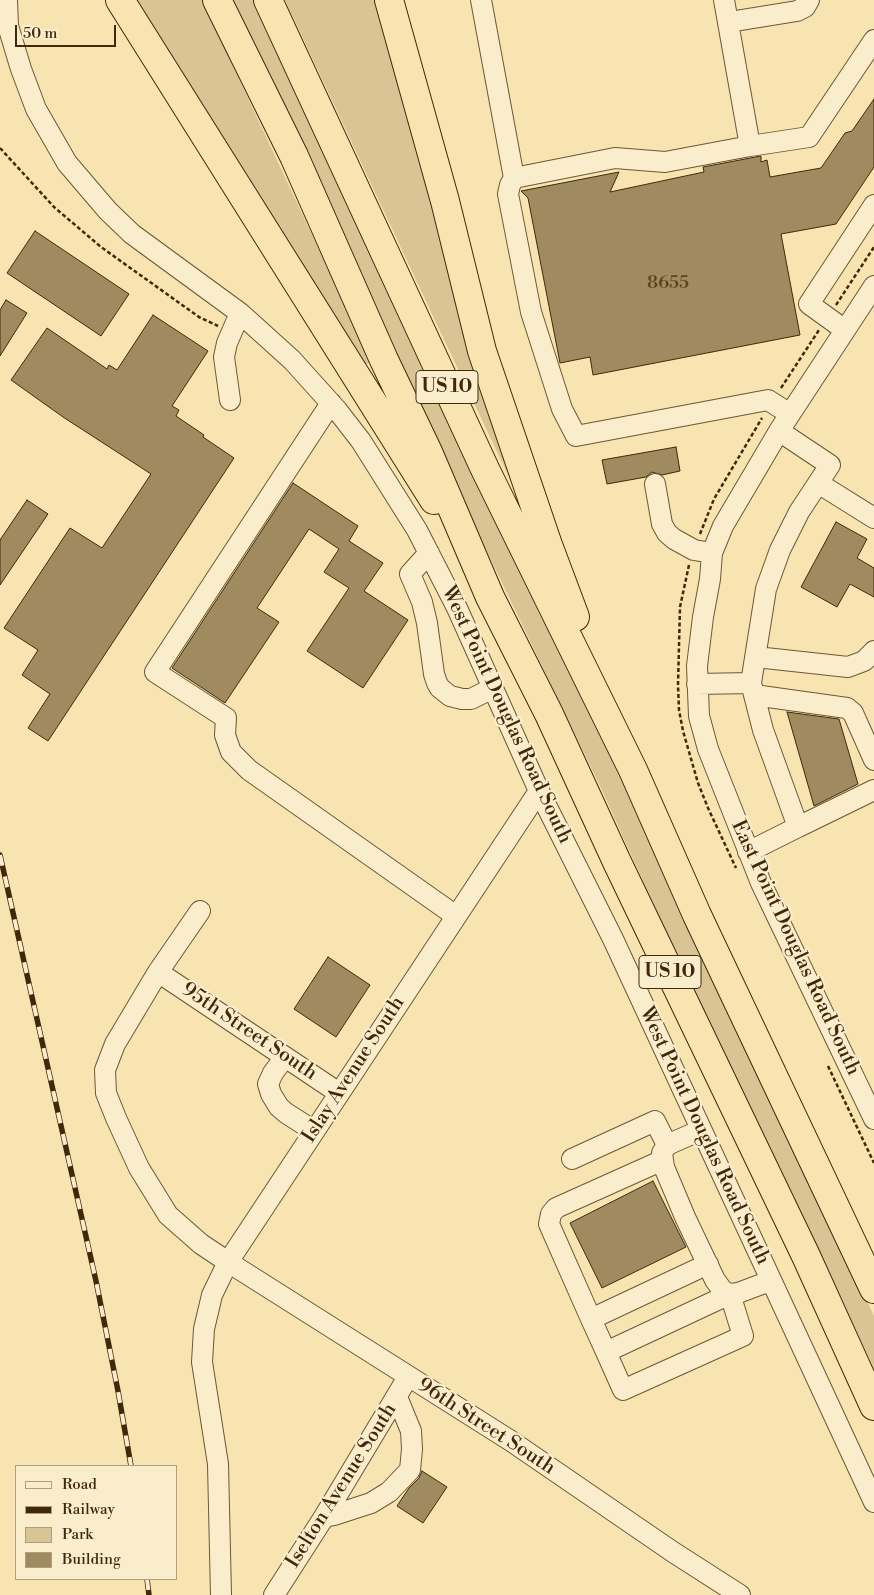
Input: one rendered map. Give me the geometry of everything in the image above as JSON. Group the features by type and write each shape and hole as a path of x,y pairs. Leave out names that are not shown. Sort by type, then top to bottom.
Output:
{"highway":[{"path":"120,0 446,519 465,538"},
{"name":"US 10","path":"217,0 294,156 384,360 428,452 490,597 549,714 617,862 806,1256 874,1406"},
{"name":"US 10","path":"268,0 485,470 633,770 701,924 874,1290"},
{"path":"389,0 445,201 482,351 548,545 633,770"}],"street":[{"name":"West Point Douglas Road South","path":"7,0 4,20 21,69 36,109 67,163 108,211 132,234 240,313 292,360 331,403 361,441 417,530 457,608 540,791 613,939 874,1502"},
{"path":"481,0 514,178 508,194 531,312 562,409 576,436 768,400 790,414"},
{"path":"724,0 750,146"},
{"path":"729,22 775,7 798,11 805,7 809,0"},
{"path":"514,178 615,158 665,162 809,137 874,40"},
{"path":"846,330 809,304 874,204"},
{"name":"East Point Douglas Road South","path":"874,286 790,414 723,526 712,553 697,666 699,716 708,749 760,883 874,1119"},
{"path":"230,400 224,357 231,331 240,313"},
{"path":"331,403 155,672 226,718 225,735 230,752 249,770 456,916"},
{"path":"780,431 830,465 795,520 780,550 766,588 753,689 763,730 798,827"},
{"path":"818,483 874,518"},
{"path":"655,484 662,524 667,533 674,540 694,550 712,553"},
{"path":"429,553 410,574 422,602 437,683 450,696 462,699 471,699 493,688"},
{"path":"756,657 848,667 864,661 874,651"},
{"path":"697,684 753,689 848,708 854,713 874,760"},
{"path":"748,852 874,790"},
{"name":"Islay Avenue South","path":"221,1595 218,1464 202,1362 204,1329 212,1295 228,1262 540,791"},
{"path":"158,972 200,911"},
{"name":"95th Street South","path":"158,972 339,1093"},
{"name":"96th Street South","path":"158,972 115,1044 105,1070 106,1094 116,1118 139,1168 168,1215 201,1244 228,1262 408,1377 511,1440 673,1552 740,1595"},
{"path":"285,1057 273,1073 268,1084 271,1094 279,1107 314,1131"},
{"path":"572,1159 655,1121 665,1152 664,1167 715,1280 723,1291 730,1294 743,1336 623,1390 549,1224 551,1214 556,1208 665,1152 701,1130"},
{"path":"591,1319 708,1264"},
{"path":"606,1352 730,1294 738,1293 770,1281"},
{"name":"Iselton Avenue South","path":"274,1595 324,1517 408,1377"},
{"path":"324,1517 334,1516 371,1503 389,1492 410,1470 411,1430 397,1397"}],"path":[{"path":"0,148 54,207 101,247 199,317 231,331"}],"green space":[{"path":"132,0 202,0 371,361 362,367"},
{"path":"230,0 255,0 839,1241 874,1316 874,1373 693,991 600,786 426,425"},
{"path":"285,0 381,0 524,509 432,314"}],"building":[{"path":"874,99 874,167 836,224 781,234 800,335 593,375 590,357 560,363 528,198 521,191 619,172 610,192 704,172 703,167 761,156 761,162 767,160 770,177 821,168 845,133 852,131"},
{"path":"35,231 129,294 101,336 7,273"},
{"path":"6,300 27,313 0,356 0,310"},
{"path":"153,315 208,351 172,406 179,410 176,416 234,458 48,741 28,728 50,694 22,675 38,650 4,628 70,528 102,548 151,474 63,417 11,380 47,328 107,369 109,365 117,370"},
{"path":"676,447 680,471 662,475 652,472 646,477 607,484 602,460"},
{"path":"293,483 358,526 349,541 383,563 364,591 408,620 363,688 307,651 349,588 324,572 339,549 309,529 257,608 279,622 225,703 172,668"},
{"path":"27,500 48,514 0,585 0,540"},
{"path":"836,522 867,539 857,558 874,568 874,597 850,584 837,607 801,587"},
{"path":"787,712 839,719 858,784 814,806"},
{"path":"328,957 370,985 336,1037 294,1009"},
{"path":"653,1181 686,1247 602,1288 570,1223"},
{"path":"422,1471 447,1487 423,1523 397,1506 409,1488 419,1478"}],"railway":[{"path":"0,855 96,1281 131,1465"},
{"path":"147,1580 149,1595"}]}
